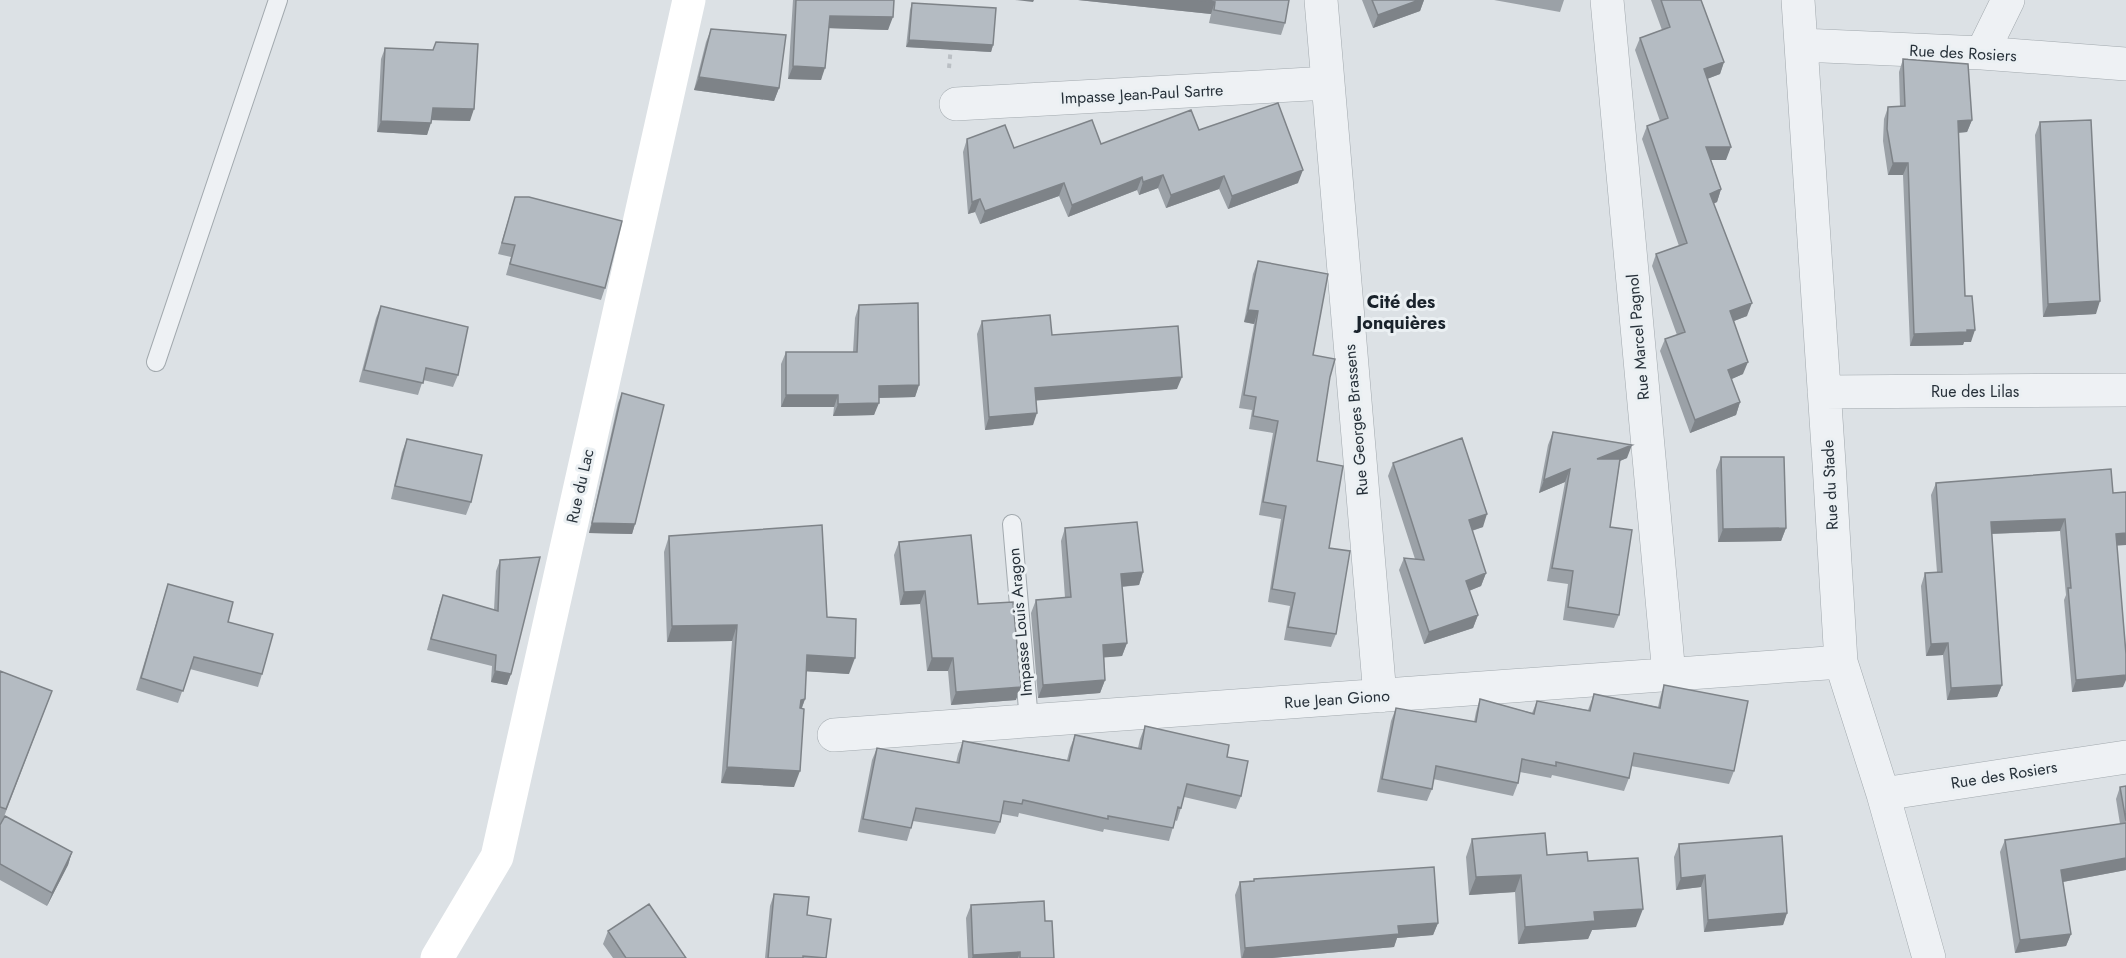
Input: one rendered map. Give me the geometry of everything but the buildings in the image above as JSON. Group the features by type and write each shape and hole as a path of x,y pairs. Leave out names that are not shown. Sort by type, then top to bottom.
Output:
{"street":[{"name":"Rue du Lac","path":"437,958 497,857 689,0"},
{"name":"Rue Georges Brassens","path":"1321,0 1380,696"},
{"name":"Rue Marcel Pagnol","path":"1607,0 1669,675"},
{"name":"Rue du Stade","path":"1798,0 1841,662 1883,794 1929,958"},
{"path":"1983,53 2008,0"},
{"name":"Rue des Rosiers","path":"1801,45 1983,53 2126,64"},
{"name":"Impasse Jean-Paul Sartre","path":"956,104 1328,83"},
{"name":"Rue des Lilas","path":"1824,392 2126,390"},
{"name":"Rue Jean Giono","path":"834,735 1841,662"},
{"name":"Rue des Rosiers","path":"1883,794 2126,757"}],"lane":[{"path":"156,362 278,0"},
{"name":"Impasse Louis Aragon","path":"1012,524 1029,721"}],"path":[{"path":"952,35 946,92 956,104"}],"district":[{"name":"Cité des Jonquières","path":"1401,312"}]}
